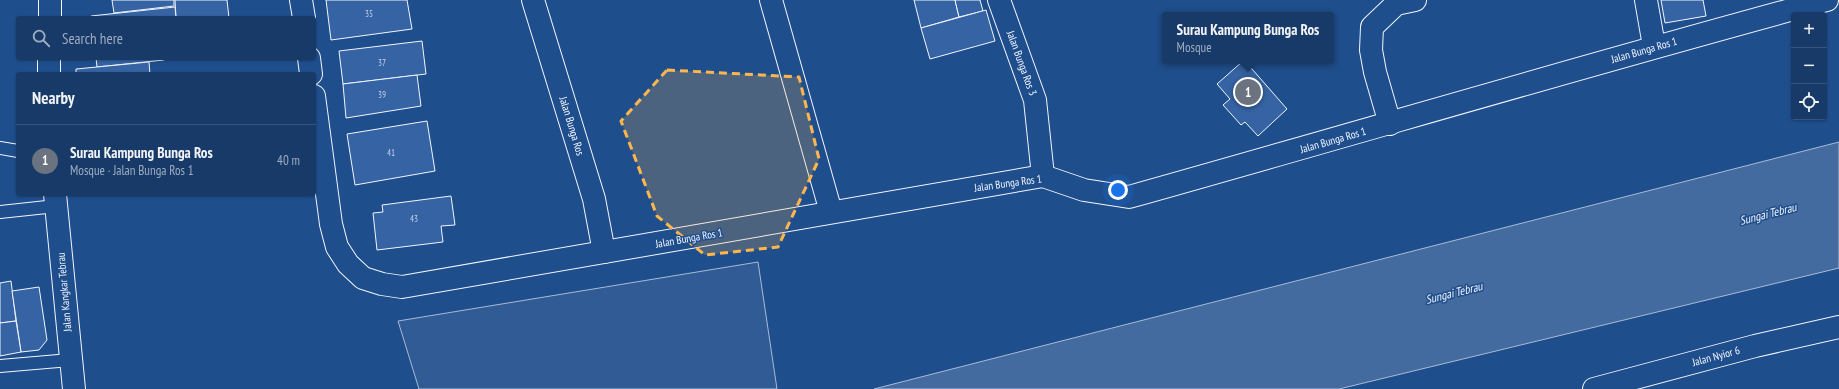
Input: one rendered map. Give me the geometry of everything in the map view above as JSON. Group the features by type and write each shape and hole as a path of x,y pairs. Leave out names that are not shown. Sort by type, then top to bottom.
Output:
{"street":[{"path":"50,0 50,16"},
{"path":"302,0 304,16"},
{"name":"Jalan Bunga Ros","path":"533,0 594,199 604,252"},
{"path":"771,0 832,212"},
{"name":"Jalan Bunga Ros 3","path":"999,0 1035,100 1043,176"},
{"path":"1390,124 1375,72 1371,50 1372,27 1396,4 1415,0"},
{"path":"1646,0 1654,46"},
{"name":"Jalan Bunga Ros 1","path":"316,111 331,224 336,247 348,264 363,278 382,284 402,287 1043,176 1084,190 1129,197 1390,124 1654,46 1827,0"},
{"path":"49,60 49,72"},
{"path":"309,60 311,72"},
{"name":"Jalan Kangkar Tebrau","path":"55,200 74,389"},
{"name":"Jalan Nyior 6","path":"1594,389 1644,382 1755,346 1839,327"}],"lane":[{"path":"0,148 16,151"},
{"path":"0,212 55,200"},
{"path":"0,366 70,360"}],"highlighted area":[{"path":"667,70 799,77 819,159 778,247 705,255 657,216 621,121"}],"shaded area":[{"path":"758,262 777,389 419,389 398,321"}],"water":[{"name":"Sungai Tebrau","path":"1839,142 1839,268 1339,389 874,389"}],"building":[{"path":"112,0 174,0 174,6 114,13"},
{"path":"175,0 227,0 229,16 176,16"},
{"path":"326,0 407,0 412,29 331,40"},
{"path":"914,0 955,0 959,17 921,28"},
{"path":"955,0 980,0 983,11 959,17"},
{"path":"1661,0 1703,0 1706,16 1665,23"},
{"path":"175,7 176,16 91,16"},
{"path":"986,10 995,41 930,59 921,28"},
{"path":"422,41 426,74 343,84 339,51"},
{"path":"96,60 164,60 97,67"},
{"path":"149,62 150,72 76,72 76,69"},
{"path":"1240,64 1248,64 1287,109 1258,136 1245,122 1241,125 1223,105 1230,99 1217,84"},
{"path":"417,75 421,106 346,118 343,84"},
{"path":"427,121 435,171 355,185 347,134"},
{"path":"451,196 455,225 441,226 443,242 377,250 373,213 383,212 382,205"},
{"path":"11,281 16,321 0,323 0,283"},
{"path":"39,287 47,340 39,350 21,352 12,291"},
{"path":"16,321 21,352 0,356 0,323"}],"place":[{"name":"Surau Kampung Bunga Ros","path":"1248,92"}]}
